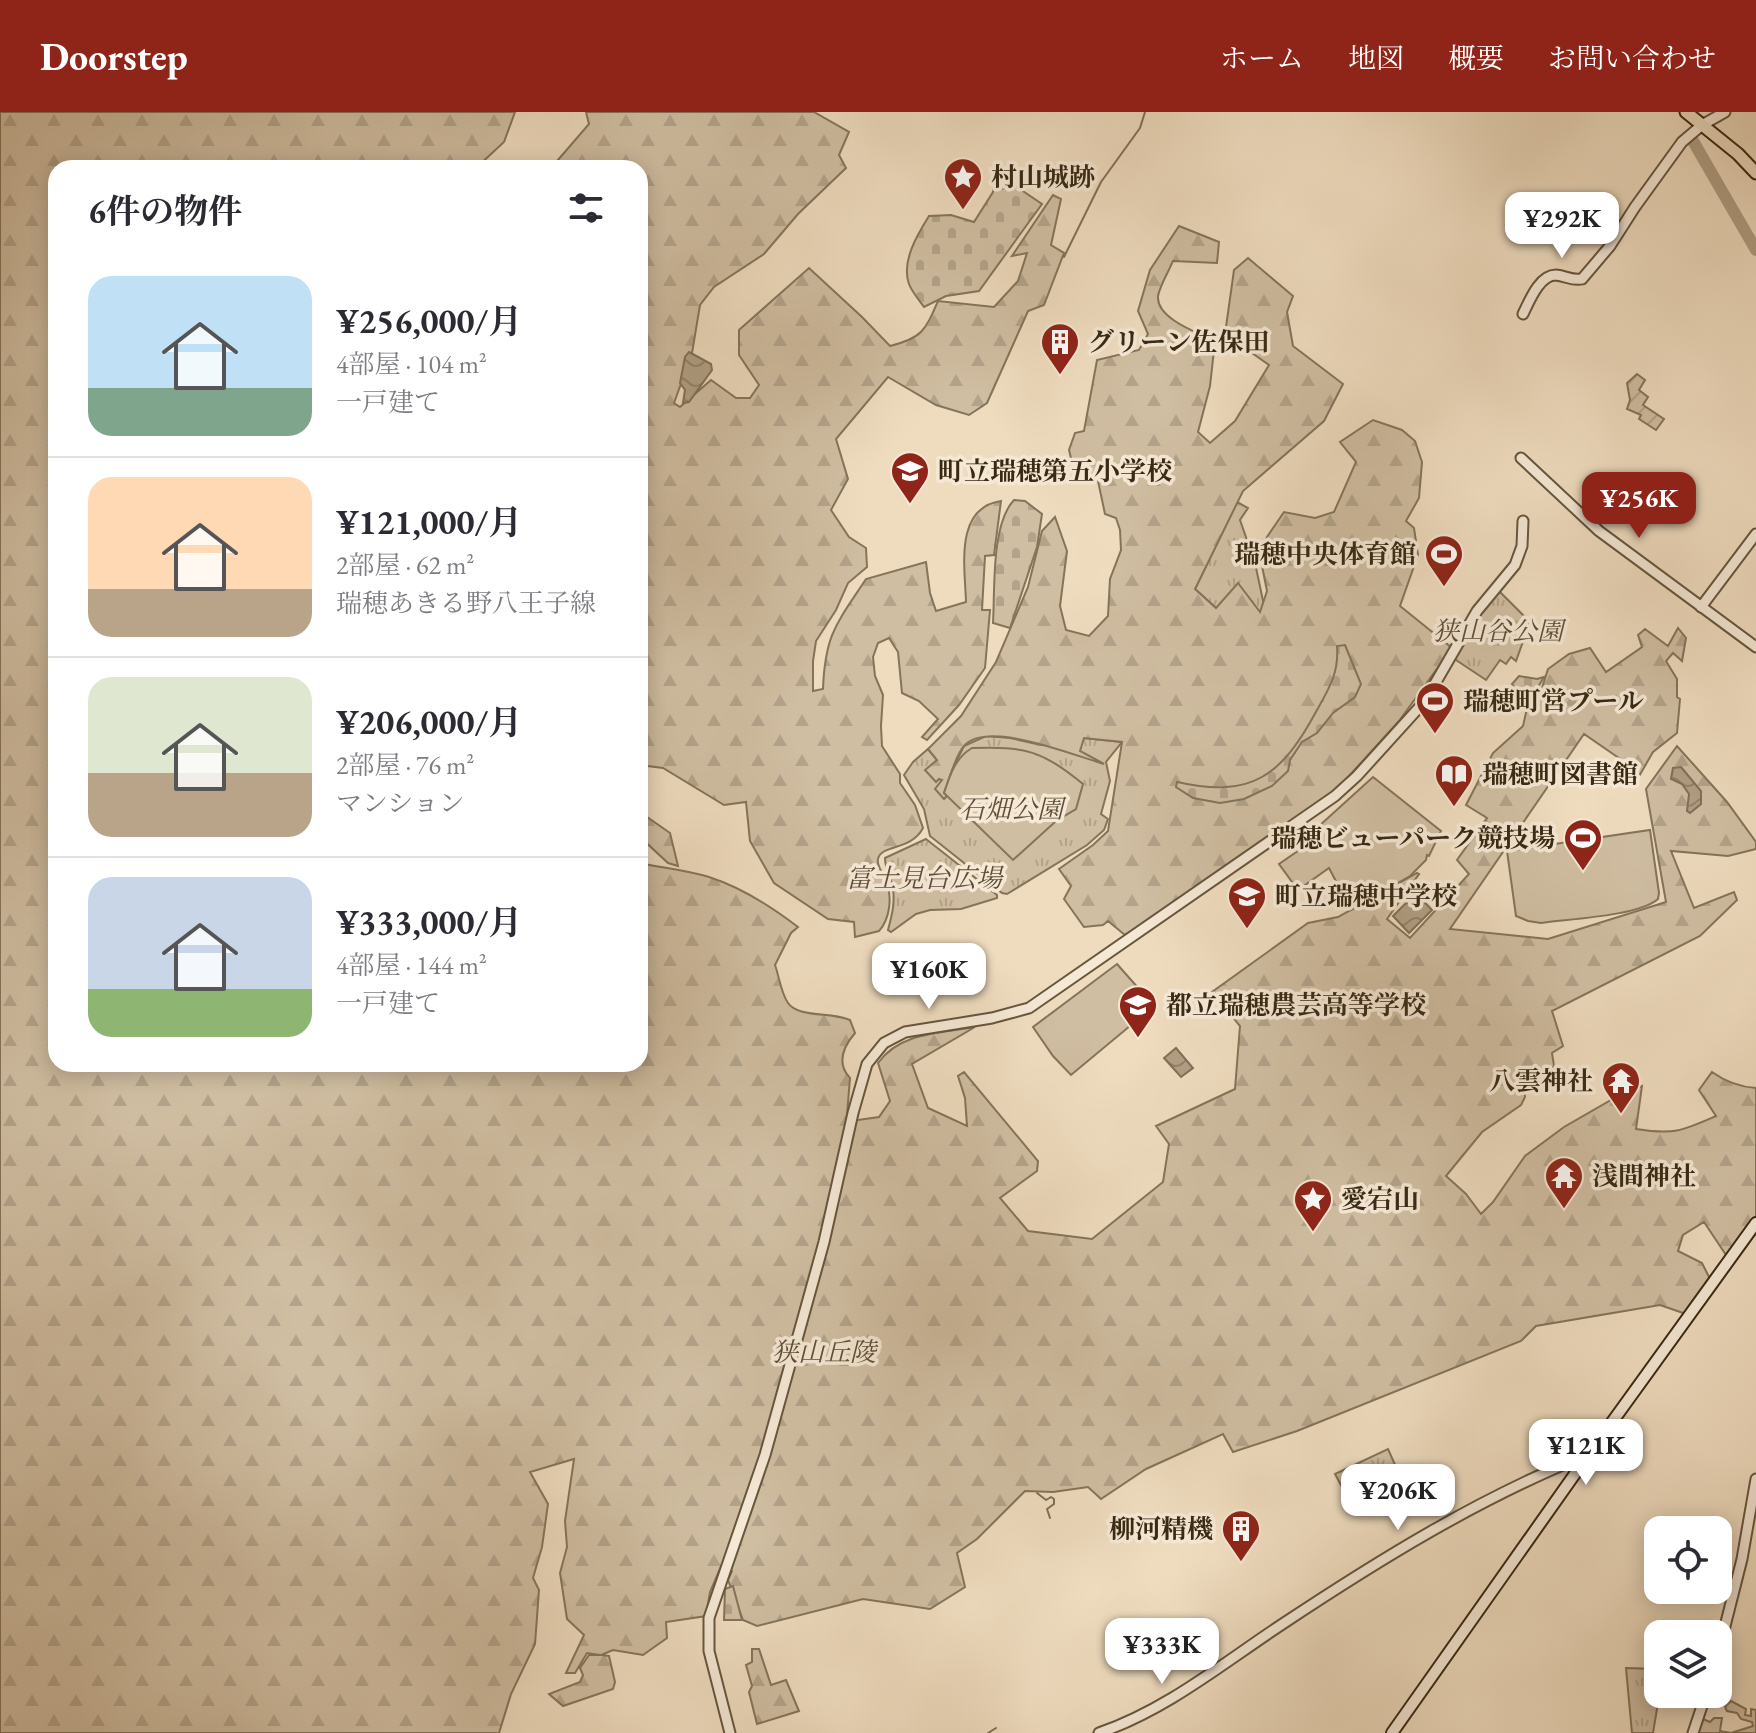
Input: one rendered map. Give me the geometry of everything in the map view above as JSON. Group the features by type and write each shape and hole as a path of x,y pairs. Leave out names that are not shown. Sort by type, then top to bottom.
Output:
{"main road":[{"path":"1686,112 1756,173"},
{"path":"1392,1733 1756,1223"}],"street":[{"path":"1523,314 1547,277 1555,275 1580,280 1594,267 1671,155 1702,125 1725,112"},
{"path":"1521,458 1599,531 1756,647"},
{"path":"730,1733 709,1651 709,1618 765,1455 824,1242 857,1098 869,1060 884,1043 905,1032 992,1018 1029,1008 1335,796 1425,701 1477,611 1515,565 1524,536 1523,521"},
{"path":"1701,607 1756,534"},
{"path":"1099,1733 1133,1721 1171,1700 1340,1587 1466,1511 1589,1454"},
{"path":"1727,1620 1756,1479"},
{"path":"1693,1733 1701,1708"}],"green space":[{"name":"狭山丘陵","path":"0,112 515,112 504,142 485,160 48,160 48,1072 648,1072 648,865 721,881 755,898 798,927 791,933 775,965 784,994 793,1008 850,1020 855,1033 844,1049 842,1061 850,1078 847,1115 858,1120 879,1117 890,1101 878,1063 898,1045 922,1036 975,1027 912,1064 928,1108 967,1126 965,1098 958,1076 964,1072 1038,1161 1037,1171 1000,1198 1028,1231 1092,1239 1163,1182 1169,1144 1156,1126 1235,1089 1240,1026 1212,992 1308,923 1338,917 1417,873 1387,919 1410,938 1469,874 1457,860 1487,818 1466,805 1493,753 1523,726 1528,704 1540,694 1548,669 1569,654 1590,648 1606,672 1642,647 1638,635 1645,629 1668,646 1678,628 1686,638 1682,661 1673,653 1666,661 1677,679 1677,697 1680,699 1677,733 1653,752 1638,778 1626,779 1626,763 1584,734 1450,929 1548,939 1666,902 1646,789 1677,746 1727,802 1756,842 1756,849 1728,856 1671,851 1694,908 1734,892 1737,900 1700,936 1552,1011 1563,1046 1552,1053 1554,1066 1524,1083 1525,1097 1521,1105 1482,1132 1446,1176 1466,1194 1481,1214 1525,1156 1564,1127 1625,1092 1642,1086 1636,1129 1660,1132 1678,1130 1716,1116 1699,1090 1712,1072 1733,1083 1756,1088 1756,1216 1728,1258 1704,1222 1683,1235 1678,1251 1702,1263 1712,1283 1689,1315 1660,1305 1536,1326 1521,1341 1297,1431 1233,1452 1223,1434 1146,1469 1101,1499 1088,1487 1053,1492 1025,1491 977,1539 957,1553 965,1587 930,1609 863,1599 757,1626 743,1620 728,1580 732,1571 722,1564 710,1592 706,1616 666,1622 667,1638 643,1655 613,1650 601,1655 609,1656 615,1682 613,1689 563,1706 549,1694 580,1682 583,1675 580,1668 589,1655 600,1655 587,1653 575,1673 566,1673 584,1635 567,1619 560,1573 567,1547 565,1521 574,1459 530,1472 548,1504 542,1547 533,1578 539,1590 535,1644 511,1694 499,1733 0,1733"},
{"path":"586,112 814,112 849,132 839,155 846,168 798,214 764,254 714,287 700,305 692,353 674,403 680,407 711,380 736,398 750,398 759,385 739,355 739,330 809,268 890,346 921,332 938,301 994,307 1018,281 1027,253 1012,256 1053,195 1061,199 1051,245 1064,253 1044,305 1028,311 987,403 969,415 936,405 888,377 836,439 848,479 831,510 849,537 866,548 867,567 848,583 836,610 816,641 813,691 823,689 826,655 834,630 866,579 926,562 936,611 966,602 964,557 969,527 986,506 1001,501 994,555 985,556 982,610 990,610 985,668 959,705 927,740 922,737 938,719 919,701 902,693 898,652 889,638 878,643 873,657 875,676 883,695 882,746 900,774 900,783 915,805 923,828 911,840 880,854 878,865 887,882 890,901 886,921 879,931 855,937 854,922 828,919 774,883 750,841 746,802 724,805 663,768 648,766 648,160 558,160 589,124"},
{"path":"1008,181 1042,204 979,291 946,296 924,307 909,284 907,267 915,240 929,216 951,215 974,222 993,192 995,183"},
{"path":"1179,226 1219,242 1217,263 1173,261 1158,296 1159,304 1171,318 1215,341 1210,386 1198,432 1210,443 1235,421 1269,365 1225,334 1234,270 1248,258 1293,296 1287,312 1293,346 1343,384 1324,421 1243,491 1195,589 1216,608 1238,583 1260,612 1267,591 1260,556 1267,537 1284,512 1315,518 1334,512 1356,462 1340,442 1373,420 1402,430 1415,441 1422,462 1419,498 1406,521 1414,528 1418,555 1400,606 1452,648 1399,721 1339,787 1216,877 1125,935 1108,921 1103,925 1084,927 1064,899 1071,886 1059,869 1108,831 1122,742 1084,738 1080,751 1104,764 1032,742 992,736 975,739 964,746 958,756 944,799 935,789 942,780 936,782 925,770 937,760 928,749 961,716 996,662 1028,587 1042,531 1055,517 1067,551 1060,606 1066,630 1089,636 1108,616 1110,579 1121,550 1120,530 1116,518 1105,514 1098,481 1075,474 1069,450 1075,433 1084,431 1097,360 1139,350 1148,334 1138,311 1150,270"},
{"path":"1637,374 1645,380 1639,390 1648,397 1643,405 1664,419 1656,430 1639,419 1641,415 1627,409 1630,400 1627,383"},
{"path":"1014,500 1025,501 1042,514 1037,547 1010,628 993,623 998,541 1001,525"},
{"path":"1237,502 1248,508 1240,520 1255,563 1265,610 1259,613 1216,608 1195,589"},
{"name":"狭山谷公園","path":"1498,590 1530,622 1516,661 1511,657 1506,664 1500,660 1486,680 1453,658 1479,612"},
{"path":"1345,645 1361,684 1355,697 1333,713 1317,733 1302,742 1290,760 1288,771 1272,786 1244,799 1220,803 1193,798 1176,787 1177,782 1226,787 1245,784 1277,766 1291,751 1322,702 1335,672 1337,646"},
{"path":"1519,676 1544,677 1528,704 1512,684"},
{"name":"石畑公園","path":"986,736 1041,745 1081,743 1084,738 1122,742 1106,762 1110,781 1101,814 1108,819 1104,830 1087,845 1007,894 930,836 924,809 904,775 928,749 952,770 964,746"},
{"path":"972,748 1020,750 1056,764 1083,784 1076,809 1056,821 1013,860 944,793 957,762"},
{"path":"1373,777 1441,831 1429,856 1410,876 1351,910 1329,868 1298,890 1279,864 1311,842 1308,836"},
{"path":"648,818 670,833 678,866 668,863 648,844"},
{"name":"瑞穂ビューパーク競技場","path":"1650,830 1659,893 1658,899 1649,905 1620,913 1541,923 1516,916 1507,851"},
{"name":"富士見台広場","path":"926,839 997,898 961,909 930,910 916,914 891,932 888,930 894,896 885,858"},
{"path":"1117,964 1154,1006 1071,1075 1033,1027"},
{"path":"1388,1449 1396,1467 1344,1491 1335,1474"},
{"path":"733,1586 742,1620 724,1620 725,1589"},
{"path":"752,1649 759,1649 771,1685 786,1680 799,1711 757,1724 746,1665 752,1662"},
{"path":"1626,1668 1644,1669 1644,1708 1657,1708 1653,1733 1632,1733"},
{"path":"1732,1702 1746,1709 1745,1715 1751,1716 1751,1709 1756,1710 1756,1733 1731,1733 1753,1726 1752,1722 1741,1719 1737,1713 1726,1708 1732,1708"},
{"path":"1714,1718 1722,1718 1720,1731 1731,1733 1697,1733 1703,1719 1710,1722"}],"water":[{"path":"689,352 711,364 712,370 689,402 683,403 685,390 680,383 685,357"},
{"path":"1681,767 1701,791 1701,804 1690,813 1687,811 1689,794 1682,784 1671,779 1673,768"},
{"path":"1416,893 1432,910 1409,933 1393,916"},
{"path":"1176,1048 1193,1068 1181,1077 1164,1058"}],"waterway":[{"path":"1064,257 1101,182 1140,128 1145,112"},
{"path":"1693,141 1756,250"},
{"path":"1037,1493 1046,1500 1054,1499 1054,1504 1047,1509 1050,1518"},
{"path":"988,1733 996,1728"}],"place":[{"name":"村山城跡","path":"963,211"},
{"name":"グリーン佐保田","path":"1060,376"},
{"name":"町立瑞穂第五小学校","path":"910,505"},
{"name":"瑞穂中央体育館","path":"1444,588"},
{"name":"瑞穂町営プール","path":"1435,735"},
{"name":"瑞穂町図書館","path":"1454,808"},
{"name":"瑞穂ビューパーク競技場","path":"1583,872"},
{"name":"町立瑞穂中学校","path":"1247,930"},
{"name":"都立瑞穂農芸高等学校","path":"1138,1039"},
{"name":"八雲神社","path":"1621,1115"},
{"name":"浅間神社","path":"1564,1210"},
{"name":"愛宕山","path":"1313,1233"},
{"name":"柳河精機","path":"1241,1563"}]}
